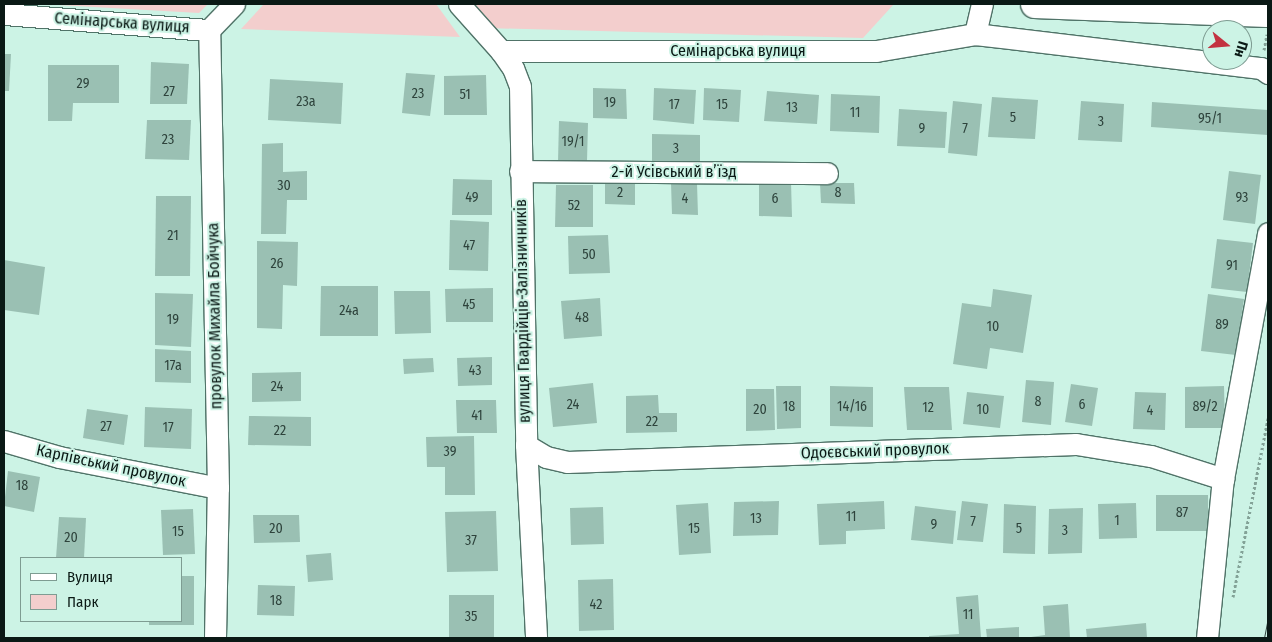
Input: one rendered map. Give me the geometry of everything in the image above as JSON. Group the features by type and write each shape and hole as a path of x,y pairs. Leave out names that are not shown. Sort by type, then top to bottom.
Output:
{"main road":[{"path":"1035,4 1268,13"}],"street":[{"path":"209,30 234,4"},
{"name":"вулиця Гвардійців-Залізничників","path":"459,4 501,51 513,68 520,86 526,445 536,638"},
{"path":"974,34 982,4"},
{"name":"Семінарська вулиця","path":"4,14 209,30"},
{"name":"провулок Михайла Бойчука","path":"209,30 218,488 215,638"},
{"name":"Семінарська вулиця","path":"501,51 876,51 974,34 1261,68 1268,72"},
{"name":"2-й Усівський в’їзд","path":"520,171 827,173"},
{"path":"1207,638 1223,479 1268,233"},
{"name":"Карпівський провулок","path":"4,441 59,457 218,488"},
{"name":"Одоєвський провулок","path":"526,445 546,457 567,462 1076,444 1152,456 1223,479"}],"path":[{"path":"1232,602 1268,418"}],"green space":[{"path":"41,4 208,4 199,13"},
{"path":"264,4 436,4 460,37 241,29"},
{"path":"465,4 894,4 863,38 485,28"}],"building":[{"path":"4,54 11,54 9,91 4,91"},
{"path":"151,62 189,64 187,104 150,104"},
{"path":"48,65 119,65 119,103 73,103 72,121 48,121"},
{"path":"406,73 435,75 430,116 402,113"},
{"path":"486,75 487,115 444,115 444,76"},
{"path":"270,79 343,83 341,124 268,120"},
{"path":"593,88 626,89 627,119 593,118"},
{"path":"654,88 696,90 694,124 653,120"},
{"path":"704,88 741,90 739,122 703,120"},
{"path":"767,91 819,95 817,124 764,121"},
{"path":"831,94 880,96 879,133 830,131"},
{"path":"992,97 1038,100 1035,139 988,137"},
{"path":"953,101 982,104 977,156 948,153"},
{"path":"1081,101 1124,104 1122,142 1078,140"},
{"path":"1152,102 1268,110 1268,135 1151,127"},
{"path":"899,109 947,112 945,148 897,146"},
{"path":"147,120 191,120 189,160 145,159"},
{"path":"559,121 588,123 587,161 558,162"},
{"path":"652,134 700,135 700,165 652,163"},
{"path":"283,143 283,172 307,171 307,200 287,200 286,234 261,234 262,144"},
{"path":"1229,171 1261,175 1255,224 1223,220"},
{"path":"453,179 492,180 492,215 452,215"},
{"path":"605,181 635,181 635,205 605,204"},
{"path":"759,182 791,182 792,217 759,216"},
{"path":"671,183 697,184 698,215 672,214"},
{"path":"820,183 854,183 855,204 821,203"},
{"path":"556,185 593,185 593,227 555,227"},
{"path":"156,196 191,196 190,276 155,276"},
{"path":"450,220 489,222 488,271 449,270"},
{"path":"608,235 610,273 569,274 568,236"},
{"path":"1217,239 1253,243 1247,292 1211,288"},
{"path":"257,241 298,242 297,286 283,285 282,329 257,328"},
{"path":"4,260 45,267 39,315 4,310"},
{"path":"321,286 378,286 378,336 320,336"},
{"path":"493,288 493,322 446,322 445,289"},
{"path":"993,289 1032,295 1023,353 990,348 987,369 953,364 962,303 991,307"},
{"path":"394,291 430,291 431,333 395,334"},
{"path":"155,293 193,294 191,347 155,345"},
{"path":"1208,294 1244,299 1236,355 1201,351"},
{"path":"600,298 602,336 564,339 561,301"},
{"path":"155,349 191,351 191,383 155,382"},
{"path":"492,357 492,385 458,386 457,358"},
{"path":"433,358 434,372 404,374 403,359"},
{"path":"301,372 301,401 252,402 252,373"},
{"path":"1026,380 1054,382 1051,425 1022,422"},
{"path":"593,383 597,423 553,427 549,388"},
{"path":"1071,384 1098,388 1092,426 1065,422"},
{"path":"776,386 801,386 801,428 777,429"},
{"path":"830,386 873,387 873,427 830,426"},
{"path":"1224,386 1225,428 1185,428 1185,387"},
{"path":"904,387 949,387 952,430 907,430"},
{"path":"746,389 774,389 775,430 746,431"},
{"path":"967,392 1004,396 1000,428 963,424"},
{"path":"1135,392 1166,393 1165,430 1133,429"},
{"path":"658,395 659,413 677,413 677,432 626,433 626,396"},
{"path":"456,400 496,400 497,433 457,433"},
{"path":"145,407 192,409 191,449 144,447"},
{"path":"87,409 128,415 124,445 83,438"},
{"path":"249,416 311,417 311,446 248,445"},
{"path":"474,436 475,495 445,495 445,467 427,467 426,437"},
{"path":"8,471 40,477 34,512 4,506"},
{"path":"1156,495 1208,495 1208,531 1156,531"},
{"path":"779,501 778,535 733,536 734,502"},
{"path":"884,501 885,529 846,531 846,544 819,545 817,504"},
{"path":"962,501 988,504 983,542 957,540"},
{"path":"708,503 711,553 679,555 676,505"},
{"path":"1136,503 1137,538 1099,539 1098,504"},
{"path":"1004,504 1036,506 1035,554 1003,553"},
{"path":"915,506 956,511 953,544 911,540"},
{"path":"603,507 604,544 571,545 570,508"},
{"path":"1083,508 1082,553 1048,554 1049,509"},
{"path":"193,509 195,554 163,555 161,510"},
{"path":"496,511 498,571 447,572 445,512"},
{"path":"253,515 299,515 300,542 254,543"},
{"path":"59,517 86,518 84,557 56,557"},
{"path":"331,553 333,580 308,582 306,555"},
{"path":"182,576 194,576 194,625 149,625 149,622 182,622"},
{"path":"613,579 614,630 579,631 578,580"},
{"path":"258,585 295,586 294,616 257,615"},
{"path":"449,595 494,595 494,638 449,638"},
{"path":"978,595 981,638 929,638 929,636 959,634 956,597"},
{"path":"1068,604 1070,638 1024,638 1045,635 1043,606"},
{"path":"1146,623 1147,638 1087,638 1086,629"},
{"path":"1019,627 1019,638 987,638 986,629"}],"tram line":[{"path":"1264,638 1268,617"}]}
